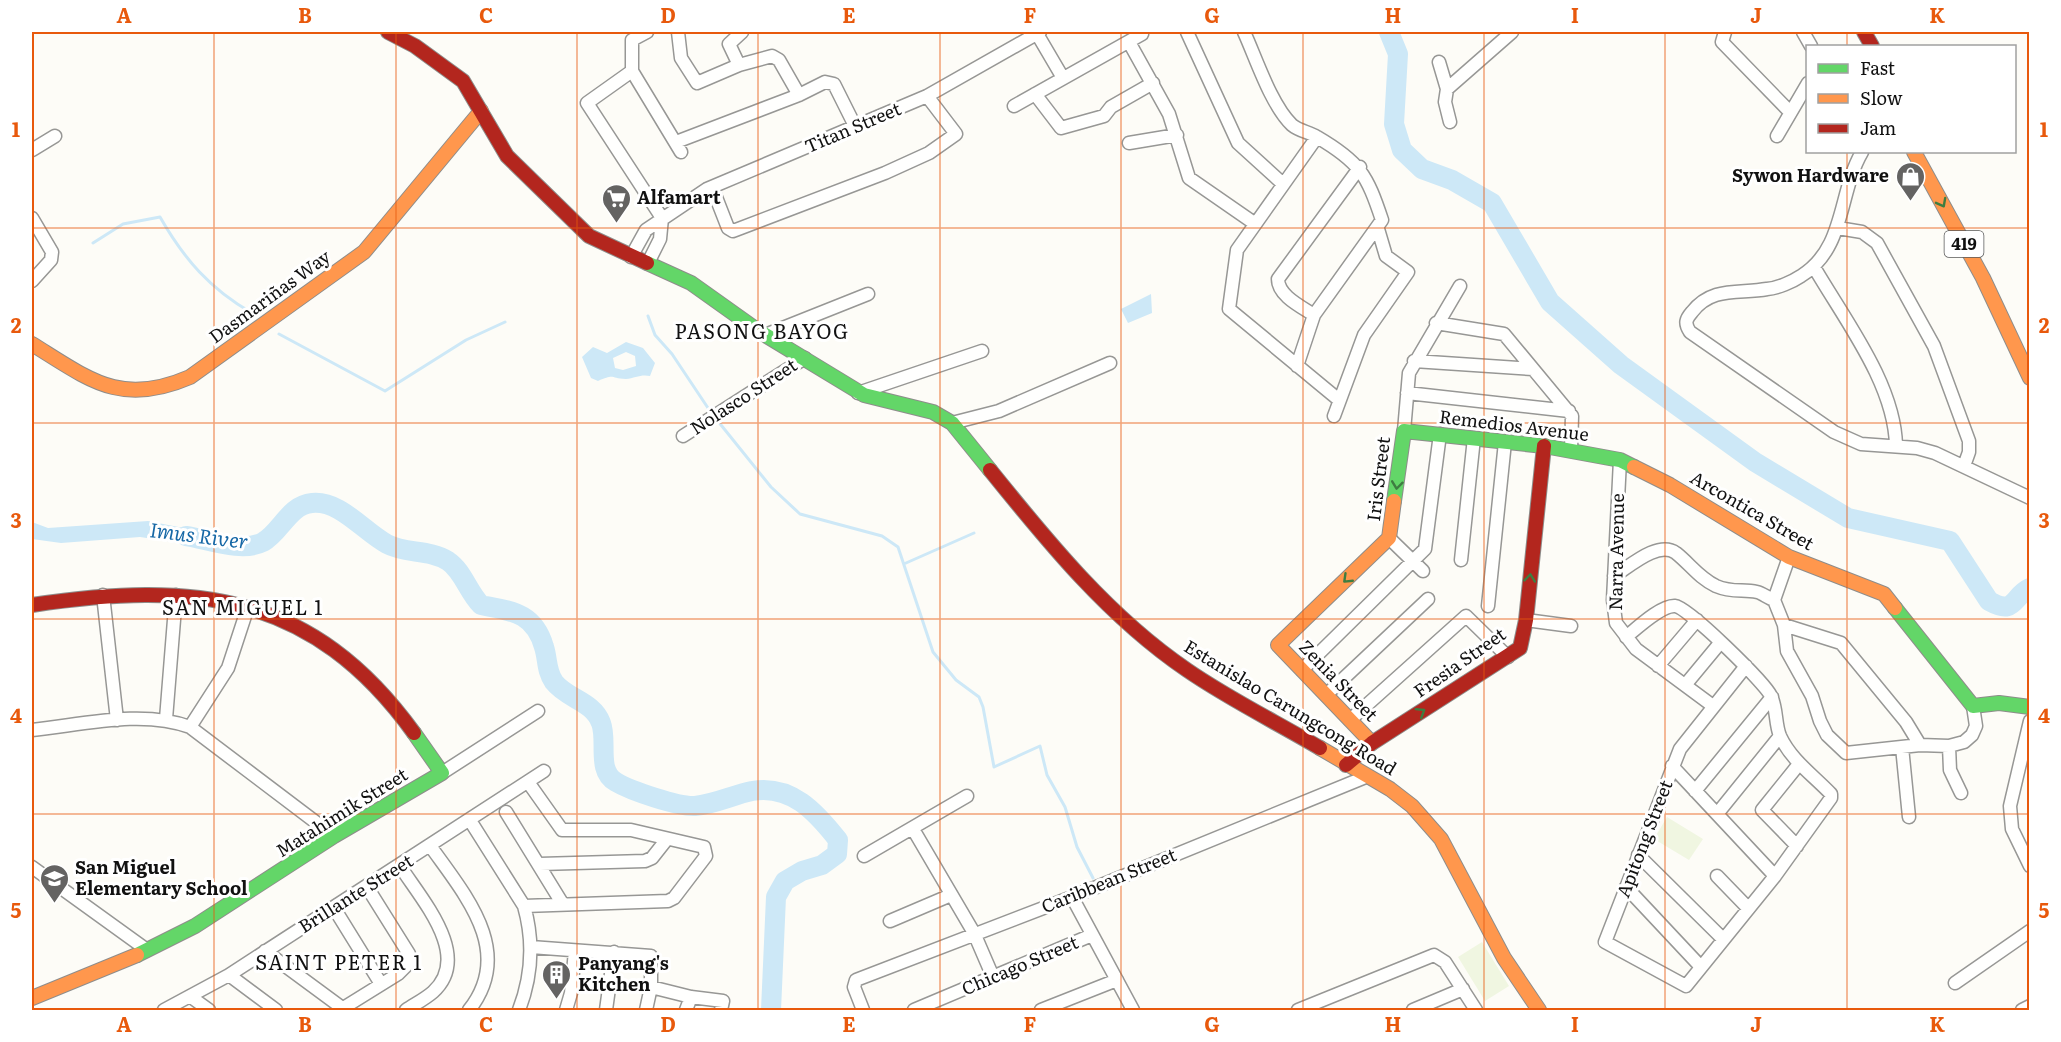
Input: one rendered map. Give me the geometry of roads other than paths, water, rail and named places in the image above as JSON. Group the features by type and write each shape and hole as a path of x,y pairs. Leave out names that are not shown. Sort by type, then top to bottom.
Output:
{"main road":[{"name":"Estanislao Carungcong Road","path":"388,32 415,46 455,74 469,89 507,156 577,227 603,244 691,283 765,335 858,393 933,412 952,423 1056,552 1145,637 1187,670 1368,776 1412,806 1431,825 1504,958 1537,1010"},
{"name":"Dasmariñas Way","path":"32,345 105,387 129,393 150,392 170,387 190,376 364,252 481,111"},
{"name":"419","path":"1915,153 1983,278 2030,378"},
{"name":"419","path":"1936,162 1995,272 2030,344"},
{"name":"Remedios Avenue","path":"1404,431 1544,446 1620,460"},
{"name":"Iris Street","path":"1278,645 1389,538 1404,431"},
{"name":"Fresia Street","path":"1346,765 1372,743 1520,648 1526,620 1544,446"},
{"name":"Arcontica Street","path":"1620,460 1670,485 1789,556 1884,594 1973,705"},
{"path":"32,605 103,595 176,595 211,598 268,612 367,677 442,773"},
{"name":"Zenia Street","path":"1278,645 1372,743"},
{"path":"1973,705 1999,703 2030,707"},
{"name":"Matahimik Street","path":"32,998 147,950 195,926 334,836 442,773"}],"street":[{"path":"646,32 632,40 632,71 678,147 825,82 834,84 856,128"},
{"path":"678,32 681,58 697,83 739,64 769,56 777,58 800,95"},
{"path":"739,64 729,44 741,32"},
{"path":"1038,32 1064,78"},
{"name":"Titan Street","path":"631,257 645,230 712,187 927,96 1038,32"},
{"path":"1187,32 1238,143 1283,184"},
{"path":"1244,32 1282,112 1294,126 1317,137 1360,168 1369,181 1382,220 1378,229 1314,315 1298,366"},
{"path":"1448,89 1512,32"},
{"path":"1725,32 1722,42 1790,112"},
{"path":"1014,106 1142,34"},
{"path":"1129,42 1153,83 1177,135 1189,178 1254,223"},
{"path":"1439,62 1448,89 1445,102 1450,122"},
{"path":"632,71 587,103 662,218 660,239 648,263"},
{"path":"1035,94 1061,128 1104,116 1111,107 1153,83"},
{"path":"1777,136 1806,86"},
{"path":"712,187 728,228 738,231 885,172 929,153 959,136 927,96"},
{"path":"1129,143 1177,135"},
{"path":"32,150 54,136"},
{"path":"1317,137 1237,250 1229,309 1339,400"},
{"path":"1862,153 1845,189 1838,228 1814,267 1800,277 1768,289 1714,294 1699,303 1686,319 1686,326 1690,332 1834,432 1862,444 1896,446 1935,453 2030,498"},
{"path":"1314,315 1286,295 1280,288 1278,279 1360,168"},
{"path":"32,218 52,252 51,260 32,281"},
{"path":"1838,228 1862,232 1877,243 1934,346 1969,441 1969,452 1964,466"},
{"path":"1334,416 1364,335 1408,272 1386,256 1378,229"},
{"path":"1814,267 1874,370 1892,414 1896,446"},
{"name":"Iris Street","path":"1404,431 1409,373 1436,323 1460,286"},
{"path":"765,335 868,294"},
{"path":"1436,323 1504,334 1569,411 1573,421 1571,450"},
{"path":"858,393 982,351"},
{"name":"Nolasco Street","path":"683,436 805,358"},
{"path":"1414,361 1533,369"},
{"path":"952,423 999,411 1110,363"},
{"path":"1407,393 1569,411"},
{"path":"1302,670 1419,567 1425,549 1440,434"},
{"path":"1461,560 1474,438"},
{"path":"1488,606 1505,442"},
{"name":"Narra Avenue","path":"1620,460 1613,600 1616,623 1626,637 1658,666 1686,684 1713,706"},
{"path":"1389,538 1419,567"},
{"path":"1614,576 1655,551 1664,549 1675,552 1702,579 1718,587 1738,593 1756,592 1774,600"},
{"path":"1789,556 1774,600 1784,625 1787,651 1802,674 1827,735 1836,746 1846,753 1855,754 1920,745 1949,746 1964,742 1972,735 1976,726 1973,705"},
{"path":"103,595 117,720"},
{"path":"166,719 176,595"},
{"path":"1326,695 1428,599"},
{"path":"190,727 228,668 248,607"},
{"path":"1626,637 1648,618 1670,607 1680,608 1697,620 1761,679 1772,697 1780,736 1799,764 1828,791 1832,798 1775,876 1701,967 1626,887"},
{"path":"1350,720 1466,616 1508,657"},
{"path":"1526,620 1571,626"},
{"path":"1658,666 1697,620"},
{"path":"1784,625 1841,643 1906,722 1920,745"},
{"path":"1686,684 1720,643"},
{"name":"Apitong Street","path":"1701,967 1686,986 1605,942 1680,749 1746,666"},
{"path":"1695,791 1772,697"},
{"name":"Matahimik Street","path":"442,773 538,711"},
{"path":"32,730 117,720 166,719 190,727 334,836"},
{"path":"2030,721 2010,806 2012,828 2030,866"},
{"path":"1718,814 1780,736"},
{"path":"1949,746 1950,770 1961,793"},
{"path":"1902,747 1909,817"},
{"path":"1797,846 1762,810 1799,764"},
{"path":"1672,766 1775,876"},
{"name":"Brillante Street","path":"164,1011 228,975 471,822 544,771"},
{"name":"Caribbean Street","path":"863,1011 854,987 856,980 1072,897 1368,776"},
{"path":"524,906 661,901 674,898 706,856 704,848 631,830 562,830 528,782"},
{"path":"864,856 967,796"},
{"path":"506,812 562,903"},
{"path":"471,822 524,906 531,947 528,978 519,1011"},
{"path":"913,829 974,933 993,977"},
{"path":"540,864 645,861 652,858 667,838"},
{"path":"431,847 474,910 487,946 489,964 487,981 469,1011"},
{"path":"1638,855 1723,939"},
{"path":"400,866 444,935 448,962 444,977 434,991 406,1011"},
{"path":"32,867 147,950"},
{"path":"1717,876 1748,908"},
{"path":"265,951 342,1010 406,967 409,954 368,887"},
{"path":"890,921 951,895"},
{"path":"1072,897 1133,1011"},
{"path":"334,908 381,984"},
{"path":"1955,983 2030,931"},
{"name":"Chicago Street","path":"914,1011 1092,935"},
{"path":"531,947 651,956 651,987 646,1011"},
{"path":"566,1011 571,993 575,951"},
{"path":"606,1011 614,952"},
{"path":"1298,1011 1434,955 1445,962 1476,1011"},
{"path":"228,975 276,1011"},
{"path":"1041,1011 1117,980"},
{"path":"651,987 691,997 723,1001 721,1011"},
{"path":"1413,1011 1463,989"},
{"path":"191,997 209,1011"},
{"path":"686,1011 691,997"},
{"path":"2022,1011 2030,1006"}],"water":[{"path":"1151,294 1152,313 1128,323 1121,309"},
{"path":"626,342 643,348 655,363 650,376 626,379 611,377 598,381 591,378 582,357 593,347 607,353","holes":["626,352 635,356 636,366 623,370 615,368 613,358"]},
{"path":"148,521 214,534 207,547 140,537 61,543 32,539 32,522 48,528"}],"waterway":[{"path":"1389,32 1398,54 1394,124 1402,150 1422,169 1452,180 1492,203 1550,302 1621,365 1755,462 1848,518 1950,541 1989,601 2009,606 2030,588"},
{"path":"93,243 123,224 160,217 199,272 223,294 252,313"},
{"path":"648,316 655,335 672,354 710,411"},
{"path":"279,334 385,391 466,340 505,322"},
{"path":"717,420 771,487 800,514 882,536 898,547 933,652 956,680 979,697 983,707 994,767 1040,746 1047,775 1065,807 1077,847 1093,878"},
{"name":"Imus River","path":"186,536 235,546 255,545 269,538 291,514 304,505 322,503 332,506 387,544 441,557 448,561 458,570 481,605 502,609 528,620 540,635 554,682 559,688 592,710 601,723 606,771 616,782 655,798 688,806 710,803 752,791 766,790 791,796 811,810 838,840 837,854 822,865 802,871 785,881 776,897 771,1010"},
{"path":"906,563 974,533"}],"place":[{"name":"Sywon Hardware","path":"1910,202"},
{"name":"Alfamart","path":"616,224"},
{"name":"San Miguel Elementary School","path":"54,904"},
{"name":"Panyang's Kitchen","path":"557,1000"}],"district":[{"name":"PASONG BAYOG","path":"762,332"},
{"name":"SAN MIGUEL 1","path":"243,608"},
{"name":"SAINT PETER 1","path":"339,963"}]}
